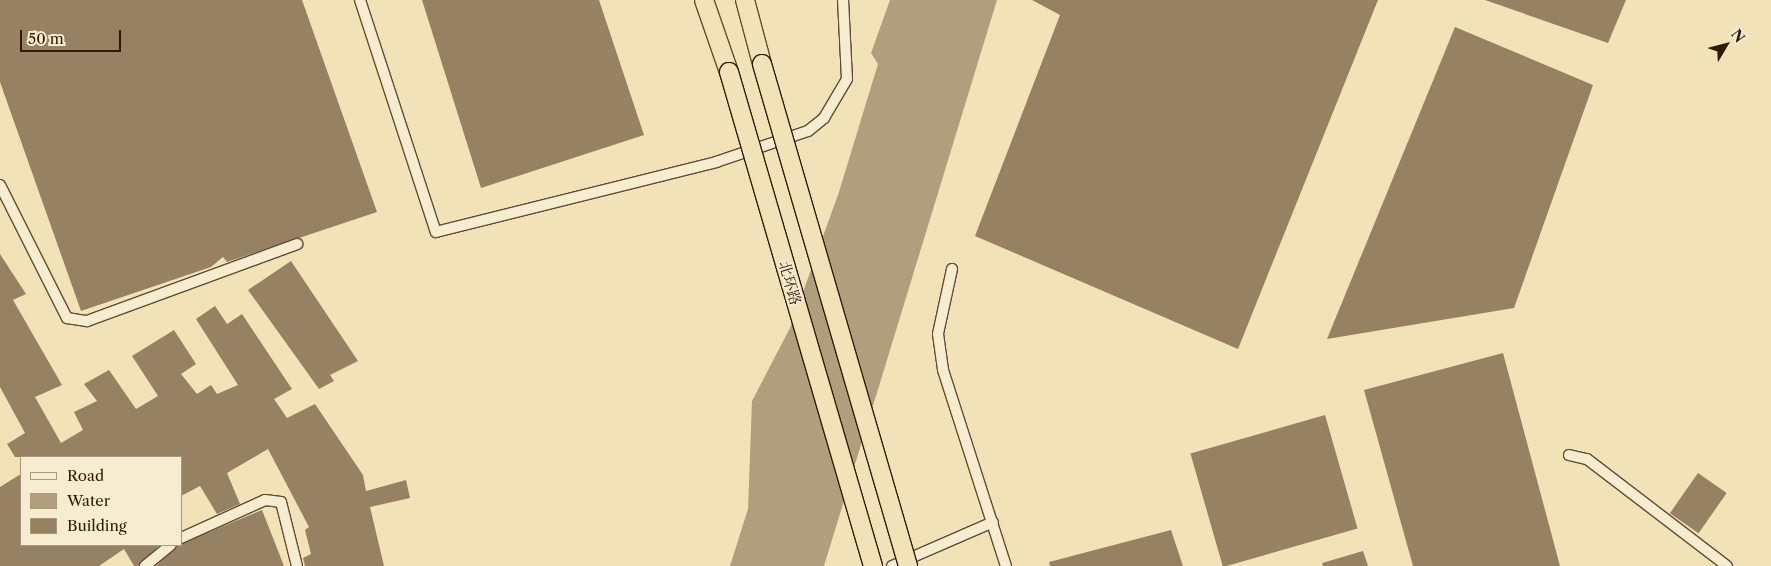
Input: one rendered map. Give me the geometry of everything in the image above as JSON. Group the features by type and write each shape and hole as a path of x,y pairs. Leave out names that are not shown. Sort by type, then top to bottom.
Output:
{"highway":[{"path":"704,0 729,72"},
{"name":"北环路","path":"710,0 729,72 873,566"},
{"path":"745,0 908,566"},
{"path":"750,0 762,64"}],"street":[{"path":"360,0 436,232 716,162 808,131 824,118 847,79 843,0"},
{"path":"0,184 67,318 87,321 297,244"},
{"path":"952,269 938,334 943,370 1006,566"},
{"path":"1569,455 1587,459 1727,566"},
{"path":"182,538 265,500 280,502 297,566"},
{"path":"892,566 993,522"},
{"path":"145,566 170,546"}],"water":[{"path":"890,0 997,0 824,566 730,566 748,509 752,401 790,328 839,192 878,64 871,53"}],"building":[{"path":"0,0 302,0 377,212 227,262 223,257 211,267 81,311 0,82"},
{"path":"422,0 599,0 644,135 481,188"},
{"path":"1032,0 1378,0 1238,349 975,236 1060,15"},
{"path":"1485,0 1626,0 1608,43"},
{"path":"1455,27 1593,85 1514,308 1327,339"},
{"path":"0,254 26,294 13,300 62,385 35,397 61,443 83,430 74,412 97,401 84,384 109,370 136,409 158,396 132,356 174,330 196,364 181,374 197,394 211,385 217,394 238,385 196,319 215,306 227,324 242,314 292,389 274,399 287,418 315,404 363,475 366,491 406,480 410,498 370,507 384,566 305,566 303,558 311,554 305,530 309,527 268,449 227,473 240,504 217,514 200,486 182,495 182,456 15,457 7,444 25,433 0,387"},
{"path":"291,261 358,361 330,375 334,381 319,389 248,290"},
{"path":"1503,353 1560,566 1413,566 1364,390"},
{"path":"1325,415 1358,528 1223,566 1190,454"},
{"path":"1698,473 1727,493 1699,533 1670,513"},
{"path":"20,475 20,546 159,546 138,566 134,566 124,549 99,566 0,566 0,487"},
{"path":"262,510 284,566 156,566 177,546 182,546 182,543"},
{"path":"1171,530 1183,566 1050,566 1049,562"},
{"path":"1363,551 1368,566 1323,566 1322,563"}]}
